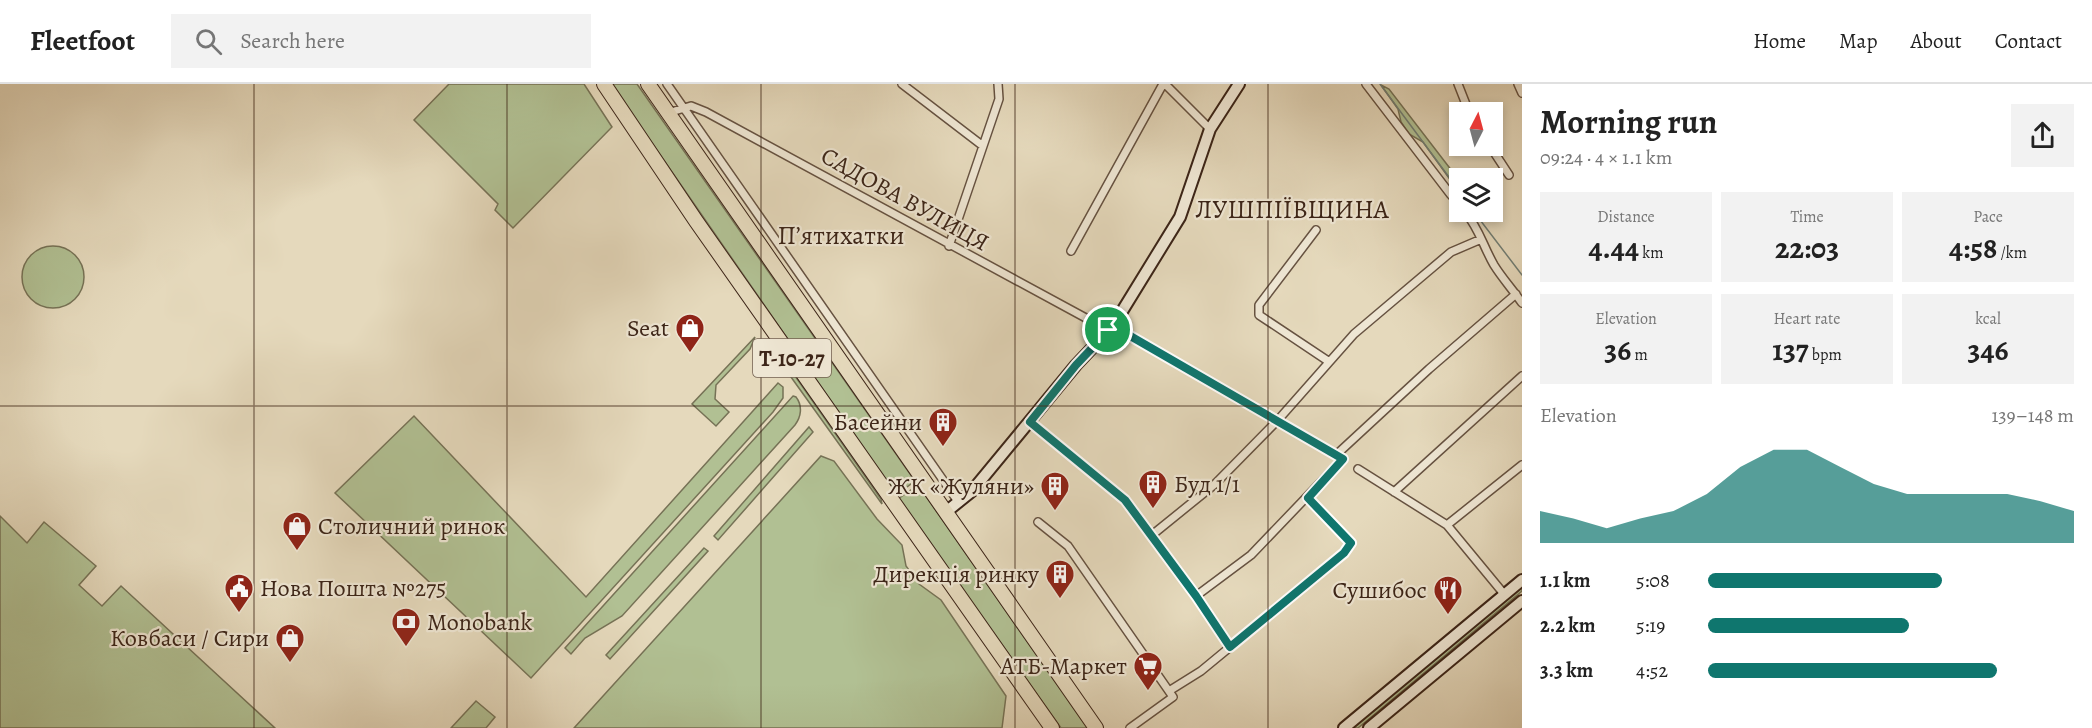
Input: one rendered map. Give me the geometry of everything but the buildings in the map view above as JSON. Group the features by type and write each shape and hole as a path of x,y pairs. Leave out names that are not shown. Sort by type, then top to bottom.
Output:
{"highway":[{"name":"Т-10-27","path":"604,84 703,231 1052,728"},
{"name":"Т-10-27","path":"648,84 1096,728"}],"street":[{"path":"667,84 959,503"},
{"path":"902,84 983,146"},
{"path":"949,246 965,205 999,99 998,84"},
{"path":"1071,251 1164,84 1210,129"},
{"path":"946,512 959,503 1110,328 1180,218 1210,129 1239,84"},
{"path":"1366,84 1449,192"},
{"path":"1458,84 1465,102"},
{"path":"1518,84 1522,93"},
{"name":"САДОВА ВУЛИЦЯ","path":"683,107 691,106 706,112 949,246 1110,328 1278,420 1340,457"},
{"path":"668,113 683,107"},
{"path":"1497,156 1509,175"},
{"path":"1472,222 1480,232 1479,240 1496,268 1522,303"},
{"path":"1316,230 1259,305 1258,311 1259,315 1295,341 1328,361"},
{"path":"1152,536 1215,484 1278,420 1354,334 1451,252 1479,240"},
{"path":"1196,596 1251,555 1308,498 1340,457 1429,369 1516,294"},
{"path":"1394,492 1522,376"},
{"path":"1030,422 1125,500 1196,596 1230,647"},
{"path":"1447,525 1522,465"},
{"path":"1358,469 1447,525 1504,594"},
{"path":"1130,728 1344,553 1351,543 1308,498"},
{"path":"1038,522 1068,546 1171,694"},
{"path":"1344,728 1522,580"},
{"path":"1369,728 1522,601"}],"green space":[{"path":"449,84 584,84 612,127 513,228 495,210 498,204 414,120"},
{"path":"611,84 637,84 915,481 896,495"},
{"path":"1381,85 1389,89 1450,168 1449,178 1423,142 1409,134 1401,122 1398,109"},
{"path":"47,246 59,246 75,255 82,265 84,277 82,289 75,299 59,308 47,308 36,303 27,294 22,283 22,271 27,260 36,251"},
{"path":"755,337 750,349 716,385 715,399 729,412 716,426 692,404"},
{"path":"772,343 881,499 882,504 786,370"},
{"path":"778,383 783,387 783,398 773,412 531,678 335,493 414,416 586,597"},
{"path":"793,396 798,400 800,408 799,419 795,425 622,616 585,638 571,654 565,648"},
{"path":"809,427 813,432 718,540 714,536"},
{"path":"821,456 834,461 877,519 902,545 906,566 919,584 941,600 1006,696 1002,728 574,728"},
{"path":"918,485 1088,728 1061,728 898,499"},
{"path":"0,516 27,543 44,522 96,566 79,585 102,606 121,586 275,728 0,728"},
{"path":"704,548 708,551 610,659 606,655"},
{"path":"1522,585 1522,591 1358,728 1352,728"},
{"path":"476,701 495,717 486,728 451,728"}],"waterway":[{"path":"1380,84 1449,177"},
{"path":"1482,222 1522,275"}],"place":[{"name":"Seat","path":"690,354"},
{"name":"Басейни","path":"943,448"},
{"name":"Буд 1/1","path":"1153,510"},
{"name":"ЖК «Жуляни»","path":"1055,512"},
{"name":"Столичний ринок","path":"297,552"},
{"name":"Дирекція ринку","path":"1060,600"},
{"name":"Нова Пошта №275","path":"239,614"},
{"name":"Сушибос","path":"1448,616"},
{"name":"Monobank","path":"406,648"},
{"name":"Ковбаси / Сири","path":"290,664"},
{"name":"АТБ-Маркет","path":"1148,692"}],"district":[{"name":"ЛУШПІЇВЩИНА","path":"1292,209"},
{"name":"Пʼятихатки","path":"841,235"}],"route":[{"path":"1113,326 1343,459 1308,498 1351,543 1344,553 1230,647 1196,596 1125,500 1030,422 1108,330 1113,326"}]}
